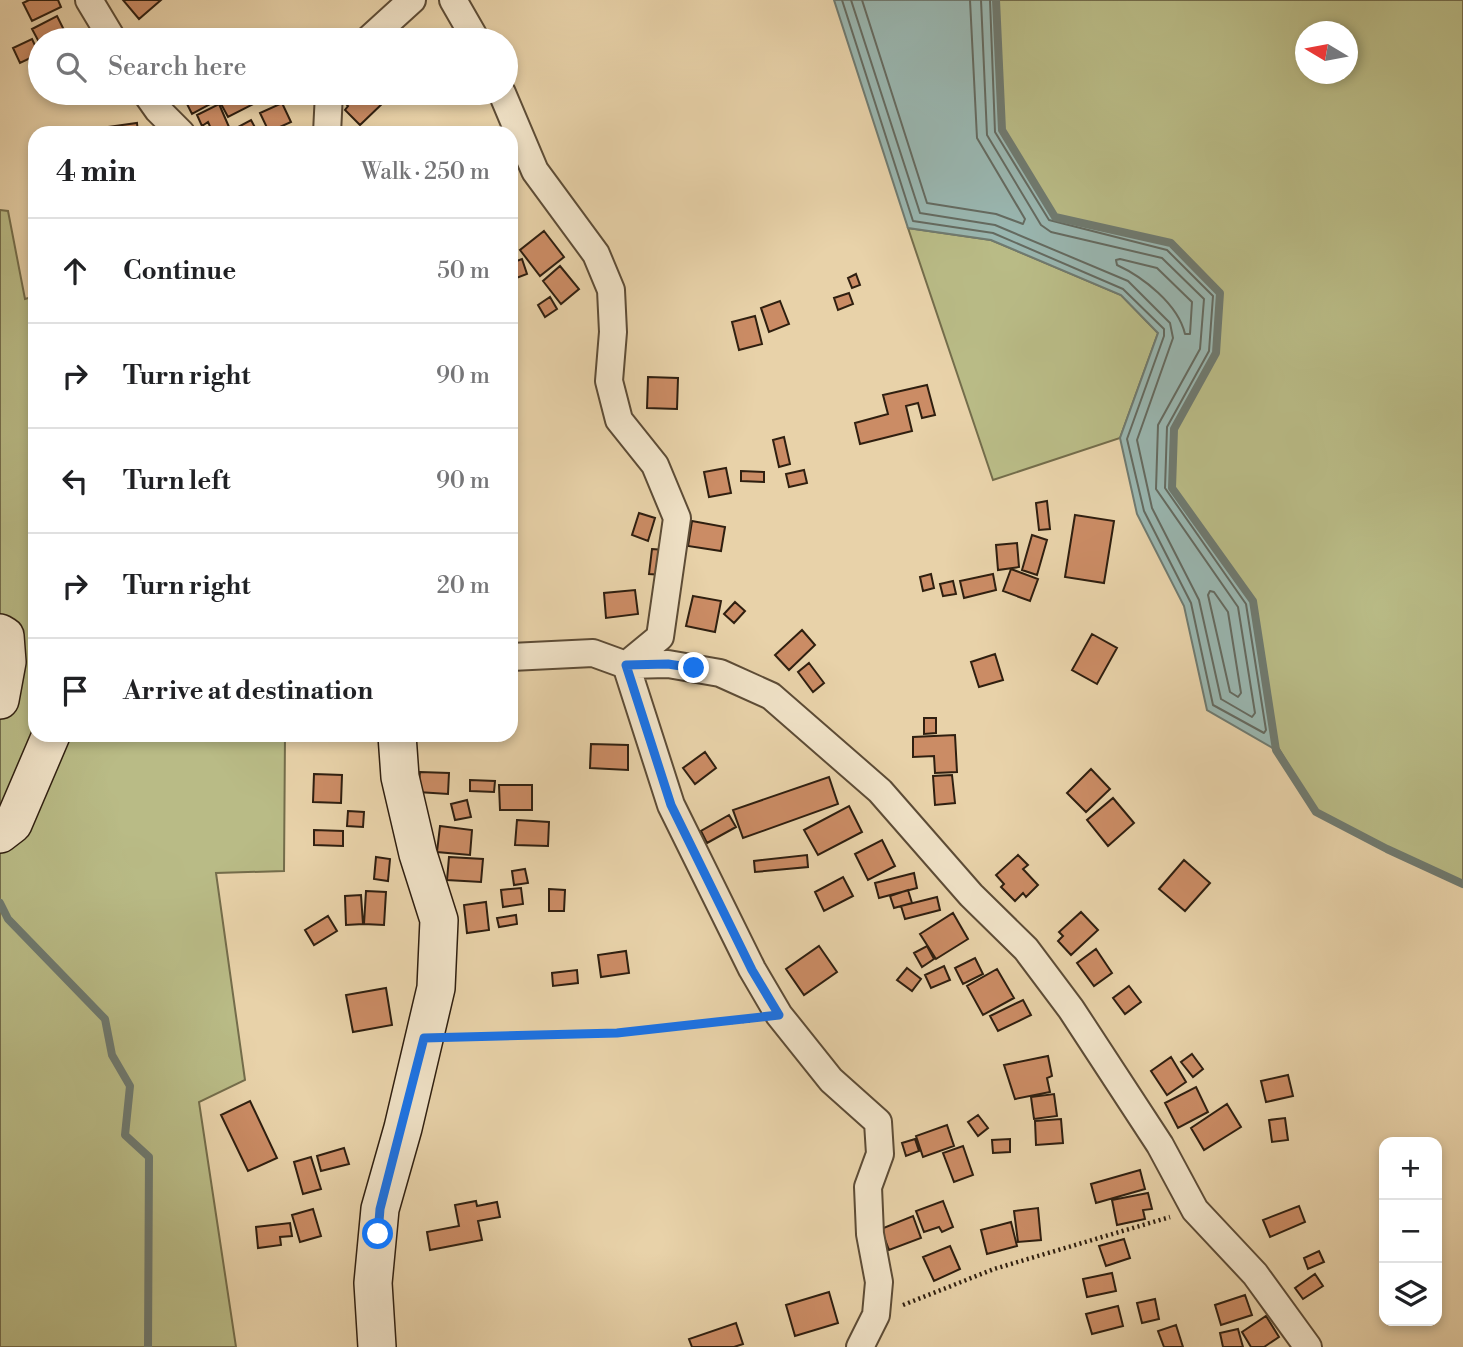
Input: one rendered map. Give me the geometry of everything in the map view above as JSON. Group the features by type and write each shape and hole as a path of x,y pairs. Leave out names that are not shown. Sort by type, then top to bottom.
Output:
{"street":[{"path":"89,0 106,28"},
{"path":"381,28 412,0"},
{"path":"453,0 469,28"},
{"path":"154,105 174,126"},
{"path":"327,126 328,105"},
{"path":"507,105 516,126"},
{"path":"518,131 535,172 596,254 611,290 613,332 609,381 620,420 655,465 677,518 660,637 626,665"},
{"path":"0,634 5,636 7,662 0,700"},
{"path":"518,657 593,653 626,665 668,664 720,673 771,696 880,791 971,895 1026,949 1071,1009 1160,1145 1195,1210 1255,1275 1308,1347"},
{"path":"626,665 671,805 752,970 779,1015 831,1080 878,1122 880,1154 868,1187 870,1234 879,1282 875,1317 860,1347"},
{"path":"0,834 13,824 48,742"},
{"path":"377,1347 373,1283 380,1209 436,988 439,920 418,854 400,777 398,742"}],"path":[{"path":"424,1038 617,1033 779,1015"},
{"path":"875,1317 995,1269 1195,1210"}],"green space":[{"path":"996,0 1463,0 1463,884 1316,812 1276,744 1253,601 1172,488 1174,429 1216,353 1171,243 1055,217 1002,130"},
{"path":"0,210 8,211 25,299 28,298 28,742 285,742 284,871 216,873 245,1080 199,1102 236,1347 0,1347"},
{"path":"908,228 991,240 1121,295 1158,333 1120,438 993,480"}],"water":[{"path":"834,0 996,0 1002,130 1055,217 1171,243 1220,293 1216,353 1174,429 1172,488 1253,601 1276,750 1207,710 1184,606 1137,514 1120,438 1158,333 1121,295 991,240 908,228"}],"building":[{"path":"29,0 58,0 61,7 32,21 23,3"},
{"path":"123,0 161,0 139,19"},
{"path":"57,16 63,28 34,28"},
{"path":"28,41 28,59 20,63 13,48"},
{"path":"188,105 209,105 192,114"},
{"path":"219,105 229,126 210,126 208,122 202,126 197,115"},
{"path":"222,105 251,105 228,117"},
{"path":"283,105 291,122 282,126 266,126 260,113"},
{"path":"381,105 360,125 345,110 348,106"},
{"path":"251,120 254,126 240,126"},
{"path":"137,123 137,126 115,126"},
{"path":"544,231 564,257 540,276 520,250"},
{"path":"522,259 527,274 518,277 518,260"},
{"path":"560,266 579,289 561,304 543,281"},
{"path":"856,274 860,285 852,288 848,278"},
{"path":"849,293 853,304 838,310 834,298"},
{"path":"550,297 557,309 545,317 538,305"},
{"path":"780,301 789,324 769,332 761,308"},
{"path":"755,316 762,344 739,350 732,322"},
{"path":"648,377 678,378 677,409 647,408"},
{"path":"927,385 935,415 922,418 918,403 906,406 912,431 860,444 855,423 888,414 883,395"},
{"path":"784,437 790,464 779,467 773,440"},
{"path":"726,468 731,493 709,497 704,472"},
{"path":"804,470 807,483 789,487 786,474"},
{"path":"741,471 764,472 764,482 741,481"},
{"path":"1047,501 1050,529 1039,530 1036,503"},
{"path":"639,513 655,518 648,541 632,535"},
{"path":"1075,515 1114,521 1104,583 1065,577"},
{"path":"692,521 725,527 721,551 688,546"},
{"path":"1032,535 1047,540 1037,575 1022,570"},
{"path":"1017,543 1019,567 998,570 996,545"},
{"path":"652,549 665,550 662,575 649,574"},
{"path":"1011,569 1038,579 1030,601 1003,591"},
{"path":"931,574 934,588 923,591 920,577"},
{"path":"993,574 996,590 964,598 960,581"},
{"path":"953,581 956,594 943,596 940,584"},
{"path":"635,590 638,614 606,618 604,593"},
{"path":"693,596 721,601 715,632 686,626"},
{"path":"735,602 745,611 734,623 724,614"},
{"path":"802,630 815,645 789,670 775,655"},
{"path":"1092,634 1117,648 1097,684 1072,670"},
{"path":"995,654 1003,680 979,687 971,662"},
{"path":"809,663 824,683 813,692 798,672"},
{"path":"924,718 936,718 936,733 924,734"},
{"path":"955,735 957,772 935,773 934,756 913,757 913,737"},
{"path":"591,744 628,745 628,770 590,768"},
{"path":"705,752 716,768 695,784 683,768"},
{"path":"1091,769 1110,789 1086,812 1067,793"},
{"path":"420,772 449,773 448,794 418,792"},
{"path":"314,774 342,775 341,803 313,802"},
{"path":"952,775 955,803 935,805 933,776"},
{"path":"829,777 838,804 743,838 733,810"},
{"path":"470,780 495,781 494,792 470,791"},
{"path":"499,785 532,785 532,810 500,810"},
{"path":"1113,798 1134,823 1108,846 1087,820"},
{"path":"467,800 471,817 455,820 451,804"},
{"path":"849,806 862,832 818,855 804,830"},
{"path":"348,811 364,812 363,827 347,826"},
{"path":"729,815 736,827 707,843 701,831"},
{"path":"517,820 549,822 548,846 515,845"},
{"path":"440,826 472,830 470,855 437,852"},
{"path":"314,830 343,831 343,846 314,845"},
{"path":"882,840 895,866 868,880 855,854"},
{"path":"807,855 808,867 755,872 754,861"},
{"path":"1018,855 1028,865 1023,869 1038,885 1026,897 1023,893 1015,901 1001,887 1004,884 996,875"},
{"path":"376,857 390,859 388,881 374,879"},
{"path":"449,857 483,859 481,882 447,880"},
{"path":"1184,860 1210,883 1185,911 1159,889"},
{"path":"525,869 528,883 514,885 512,871"},
{"path":"914,873 917,888 879,898 875,883"},
{"path":"843,877 853,896 824,911 815,892"},
{"path":"521,888 523,904 503,907 501,890"},
{"path":"549,889 565,890 564,911 549,911"},
{"path":"908,890 912,903 894,908 890,896"},
{"path":"366,891 386,892 384,925 364,924"},
{"path":"361,895 363,924 346,925 345,896"},
{"path":"937,897 940,910 905,919 901,906"},
{"path":"486,902 489,930 467,933 464,905"},
{"path":"1081,912 1098,930 1071,955 1058,941 1063,936 1059,932"},
{"path":"953,913 968,939 936,959 920,934"},
{"path":"516,915 517,924 499,927 497,918"},
{"path":"328,916 337,931 314,945 305,930"},
{"path":"819,946 837,972 804,995 786,969"},
{"path":"927,946 934,959 922,967 914,953"},
{"path":"1096,949 1112,973 1094,986 1077,963"},
{"path":"626,951 629,973 601,977 598,955"},
{"path":"975,958 983,974 963,984 955,968"},
{"path":"944,966 950,980 931,988 925,975"},
{"path":"907,968 921,979 912,991 897,980"},
{"path":"997,969 1014,998 983,1015 967,986"},
{"path":"577,970 578,983 553,986 552,973"},
{"path":"1129,986 1141,1002 1125,1014 1113,998"},
{"path":"386,988 392,1025 353,1032 346,995"},
{"path":"1023,1000 1031,1015 998,1031 990,1016"},
{"path":"1192,1054 1203,1069 1193,1077 1181,1062"},
{"path":"1048,1056 1052,1076 1047,1078 1050,1092 1015,1099 1004,1065"},
{"path":"1171,1057 1186,1082 1167,1095 1151,1071"},
{"path":"1288,1075 1293,1096 1266,1102 1261,1081"},
{"path":"1196,1087 1208,1112 1178,1128 1165,1103"},
{"path":"1054,1094 1057,1116 1034,1119 1031,1097"},
{"path":"250,1101 277,1158 248,1171 221,1115"},
{"path":"1227,1104 1241,1127 1204,1150 1191,1128"},
{"path":"978,1115 988,1128 978,1136 968,1122"},
{"path":"1285,1118 1288,1140 1272,1142 1269,1120"},
{"path":"1061,1119 1063,1143 1036,1145 1035,1121"},
{"path":"947,1125 954,1146 923,1157 916,1136"},
{"path":"915,1139 919,1151 906,1156 902,1143"},
{"path":"1010,1139 1010,1152 993,1153 992,1140"},
{"path":"963,1146 973,1175 954,1182 943,1153"},
{"path":"344,1148 349,1164 321,1171 317,1156"},
{"path":"311,1157 321,1189 303,1194 294,1162"},
{"path":"1140,1170 1145,1189 1096,1203 1091,1184"},
{"path":"1148,1193 1152,1209 1143,1210 1145,1219 1117,1225 1112,1200"},
{"path":"476,1201 477,1206 497,1202 500,1217 478,1221 482,1240 430,1250 427,1232 459,1226 455,1205"},
{"path":"943,1201 953,1227 942,1232 939,1227 924,1232 916,1211"},
{"path":"1299,1206 1305,1222 1270,1237 1263,1220"},
{"path":"1038,1208 1041,1240 1018,1242 1014,1211"},
{"path":"313,1209 321,1236 300,1242 292,1215"},
{"path":"913,1216 921,1238 889,1250 881,1229"},
{"path":"1011,1222 1017,1246 987,1254 981,1230"},
{"path":"290,1223 292,1236 280,1237 281,1245 258,1248 256,1227"},
{"path":"1124,1239 1130,1258 1106,1266 1099,1246"},
{"path":"950,1246 960,1269 934,1281 923,1257"},
{"path":"1319,1251 1324,1262 1308,1269 1304,1258"},
{"path":"1112,1273 1116,1291 1087,1297 1083,1279"},
{"path":"1315,1274 1323,1286 1303,1299 1295,1288"},
{"path":"829,1292 838,1323 795,1336 786,1305"},
{"path":"1245,1295 1252,1315 1221,1325 1215,1305"},
{"path":"1155,1299 1159,1319 1142,1323 1137,1303"},
{"path":"1118,1306 1123,1326 1092,1334 1086,1314"},
{"path":"1266,1316 1279,1337 1264,1347 1251,1347 1242,1332"},
{"path":"736,1323 743,1344 734,1347 692,1347 689,1339"},
{"path":"1176,1325 1183,1347 1164,1347 1158,1331"},
{"path":"1238,1329 1243,1347 1223,1347 1220,1333"}],"waterway":[{"path":"996,0 1002,130 1055,217 1171,243 1220,293 1216,353 1174,429 1172,488 1253,601 1276,750 1316,812 1463,884"},
{"path":"0,903 8,919 105,1019 112,1055 130,1086 125,1135 149,1157 148,1347"}],"route":[{"path":"378,1234 380,1209 424,1038 617,1033 747,1021 779,1015 752,970 671,805 626,665 668,664 694,668"}]}
